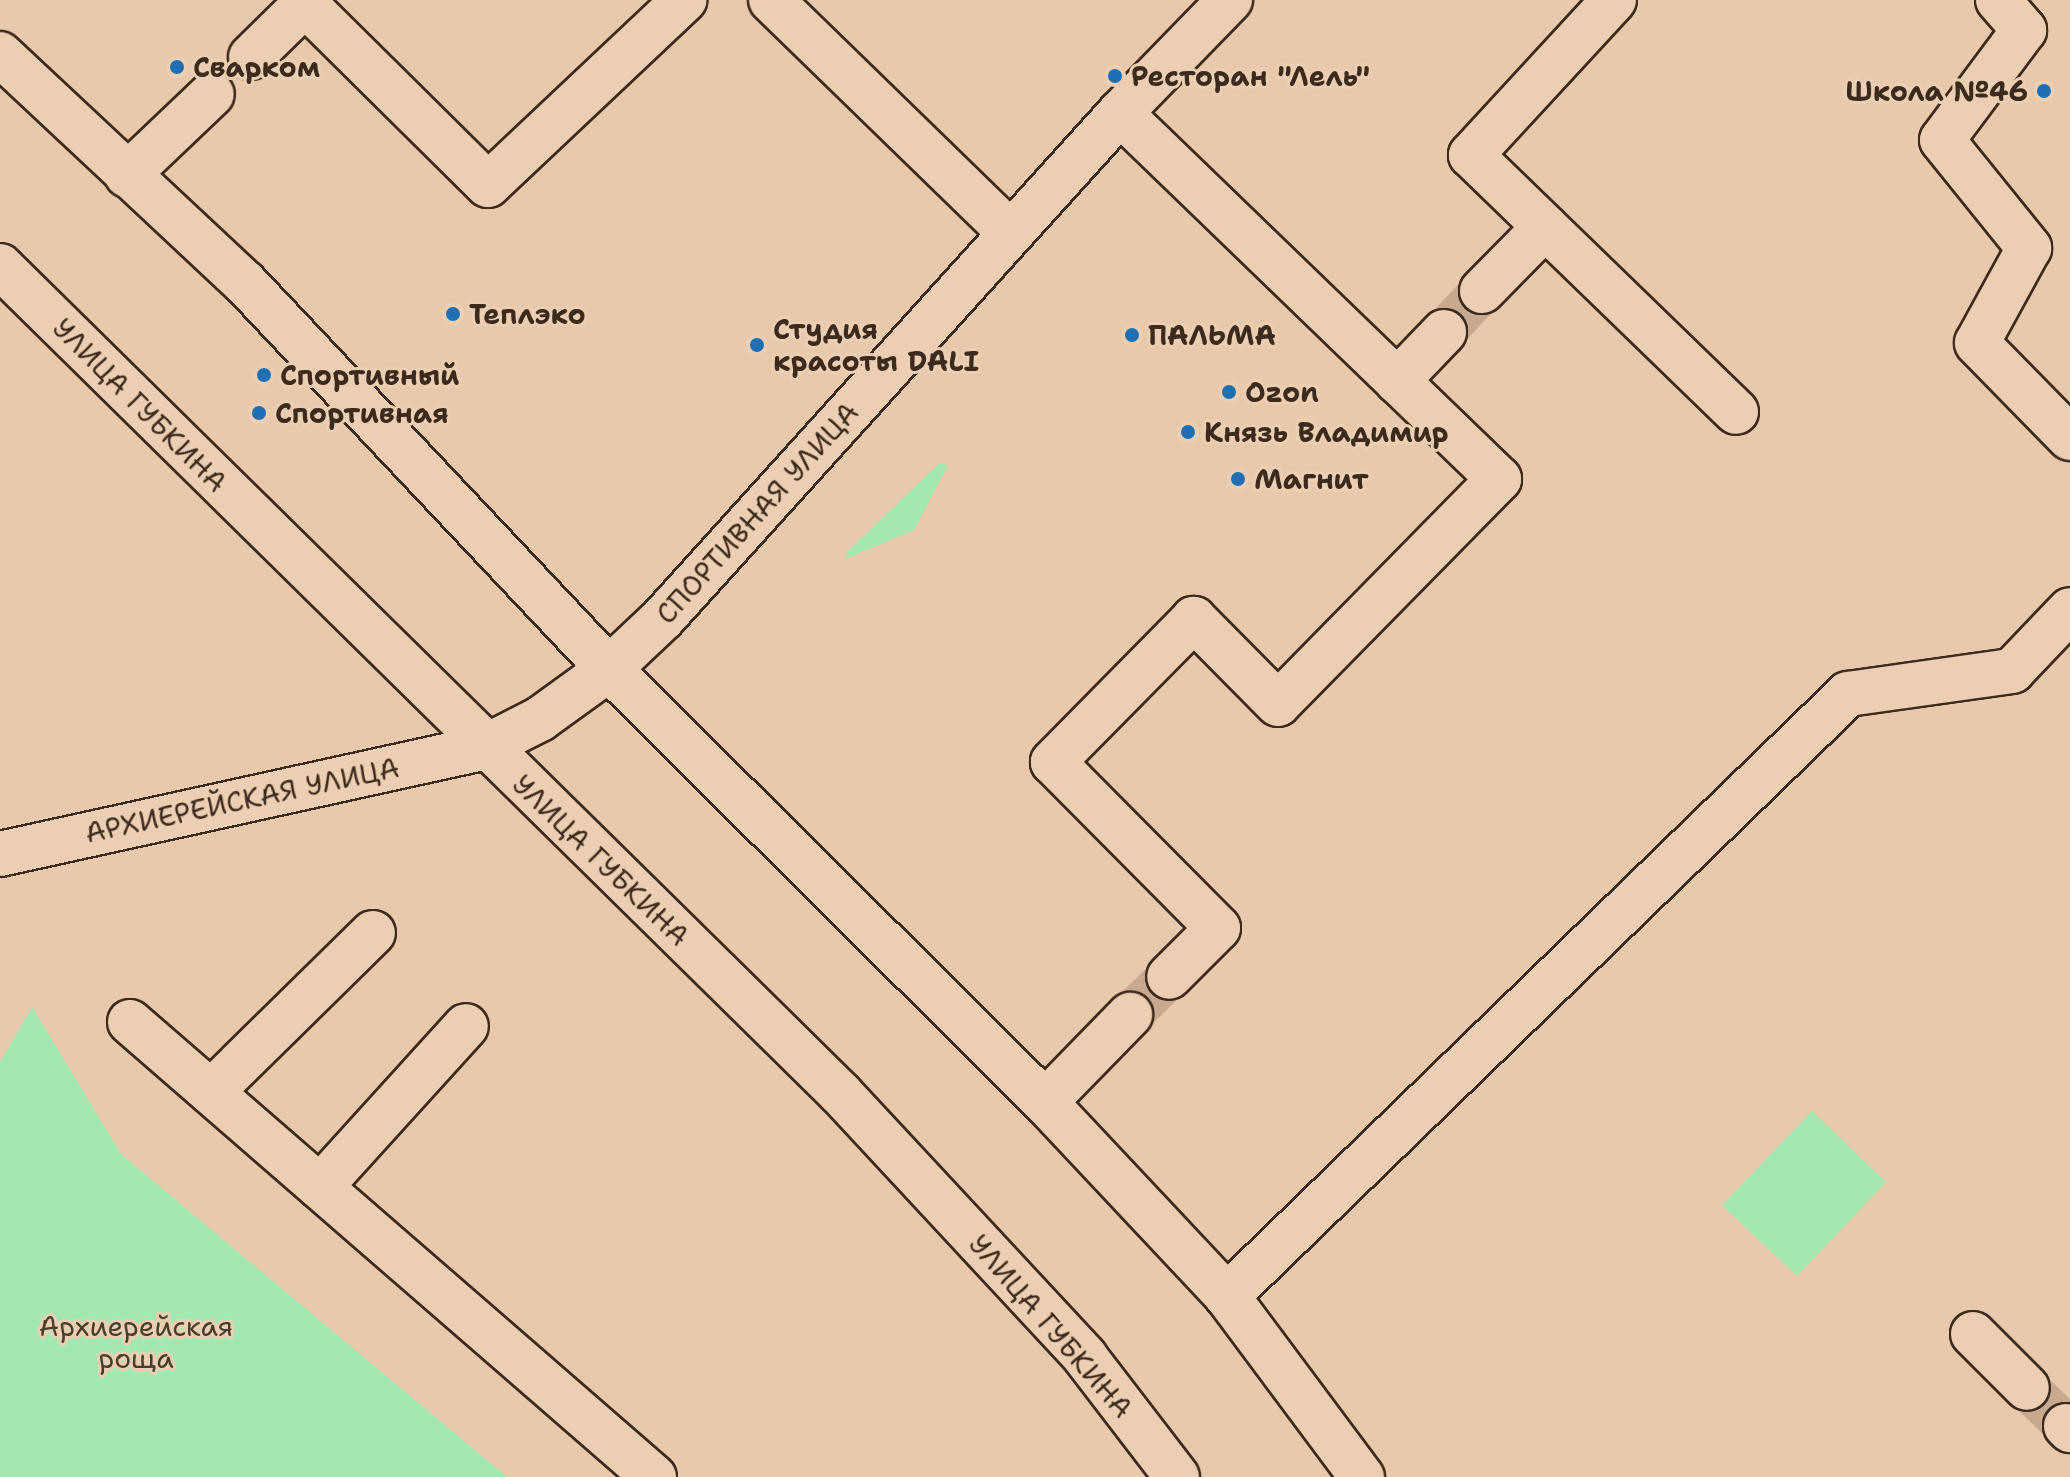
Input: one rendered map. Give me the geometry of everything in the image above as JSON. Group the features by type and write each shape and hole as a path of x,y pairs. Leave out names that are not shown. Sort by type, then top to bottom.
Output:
{"main road":[{"path":"251,57 303,2 488,185 684,0"},
{"path":"771,0 1011,233"},
{"name":"СПОРТИВНАЯ УЛИЦА","path":"485,747 540,719 609,669 663,618 1120,113 1230,0"},
{"path":"1614,0 1471,155 1736,412"},
{"path":"1998,0 2024,30 1942,140 2029,248 1977,343 2070,438"},
{"path":"0,54 245,283 609,669 1045,1102 1227,1296 1362,1477"},
{"path":"127,175 212,94"},
{"path":"1120,113 1499,479 1278,704 1194,619 1053,762 1218,928 1169,977"},
{"path":"1482,291 1545,227"},
{"name":"УЛИЦА ГУБКИНА","path":"0,266 485,747 841,1094 1085,1357 1177,1477"},
{"path":"1397,381 1444,332"},
{"path":"1227,1296 1848,694 2012,671 2070,610"},
{"name":"АРХИЕРЕЙСКАЯ УЛИЦА","path":"0,854 485,747"},
{"path":"211,1092 373,933"},
{"path":"1045,1102 1130,1015"},
{"path":"130,1022 654,1477"},
{"path":"320,1187 466,1026"},
{"path":"1973,1334 2027,1388"}],"green space":[{"path":"940,463 948,465 914,530 845,559 847,552"},
{"name":"Архиерейская роща","path":"32,1007 121,1154 507,1477 0,1477 0,1062"},
{"path":"1812,1111 1886,1182 1797,1276 1722,1205"}],"tunnel":[{"path":"1444,332 1482,291"},
{"path":"1130,1015 1169,977"},
{"path":"2027,1388 2066,1426"}],"place":[{"name":"Сварком","path":"177,67"},
{"name":"Ресторан \"Лель\"","path":"1115,76"},
{"name":"Школа №46","path":"2044,91"},
{"name":"Теплэко","path":"453,314"},
{"name":"ПАЛЬМА","path":"1132,335"},
{"name":"Студия красоты DALI","path":"757,345"},
{"name":"Спортивный","path":"264,375"},
{"name":"Ozon","path":"1229,392"},
{"name":"Спортивная","path":"259,413"},
{"name":"Князь Владимир","path":"1188,432"},
{"name":"Магнит","path":"1238,479"}]}
